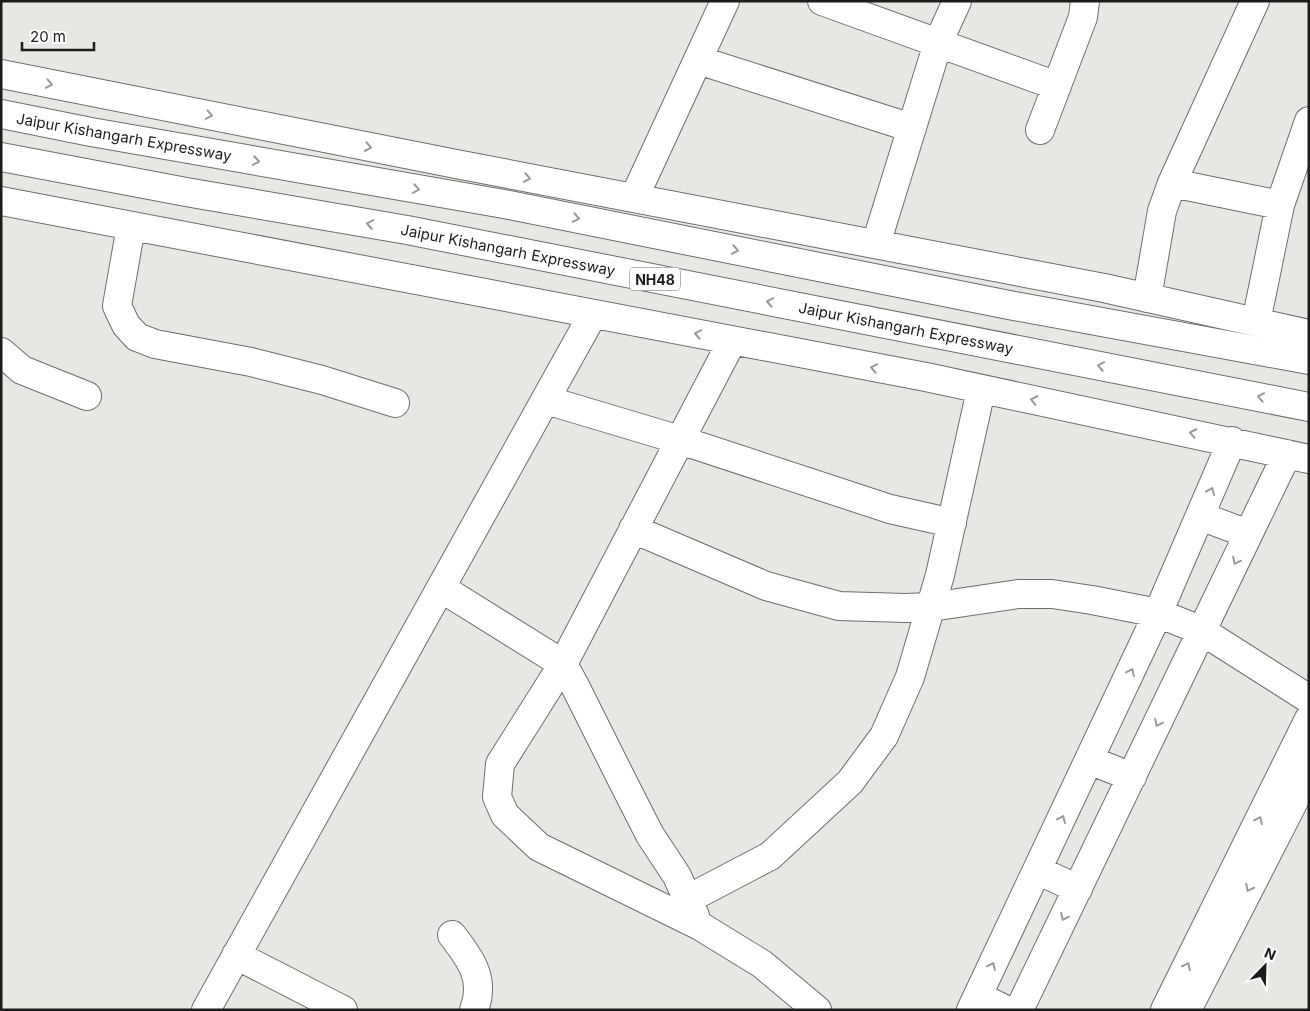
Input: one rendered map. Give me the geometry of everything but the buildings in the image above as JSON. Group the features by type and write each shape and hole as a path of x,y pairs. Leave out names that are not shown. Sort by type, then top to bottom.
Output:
{"main road":[{"path":"634,198 725,1"},
{"path":"822,1 1057,86"},
{"path":"876,244 938,43 957,1"},
{"path":"1040,130 1083,17 1086,1"},
{"path":"1147,298 1162,211 1172,183 1254,1"},
{"path":"698,60 912,128"},
{"path":"1,74 876,244 1147,298 1309,334"},
{"name":"Jaipur Kishangarh Expressway","path":"1,114 91,132 504,204 1008,305 1309,360"},
{"path":"1256,322 1280,205 1309,121"},
{"name":"Jaipur Kishangarh Expressway","path":"1,156 186,192 407,230 1309,407"},
{"path":"1172,183 1280,205"},
{"path":"3,209 131,226 926,377 1298,456 1248,534 1019,1010"},
{"path":"131,226 118,306 126,325 137,337 155,344 251,362 395,402"},
{"path":"206,1010 593,314"},
{"path":"732,341 562,664 500,764 497,797 505,815 539,847 700,926 762,964 817,1010"},
{"path":"1,352 22,370 87,396"},
{"path":"688,899 770,856 850,782 884,736 910,677 940,575 981,390"},
{"path":"546,400 680,440 890,509 952,523"},
{"path":"1006,1010 974,1003 1158,613 1232,441"},
{"path":"1200,516 1248,534"},
{"path":"633,529 766,586 840,606 931,607 1018,594 1052,594 1158,613 1202,631 1309,699"},
{"path":"440,588 562,664 650,835 677,876 700,926"},
{"path":"1165,1010 1309,719"},
{"path":"1090,760 1132,777"},
{"path":"1187,1010 1301,804 1309,766"},
{"path":"1038,870 1078,889"},
{"path":"452,935 469,957 478,977 477,1002 474,1010"},
{"path":"236,956 343,1010"}]}
